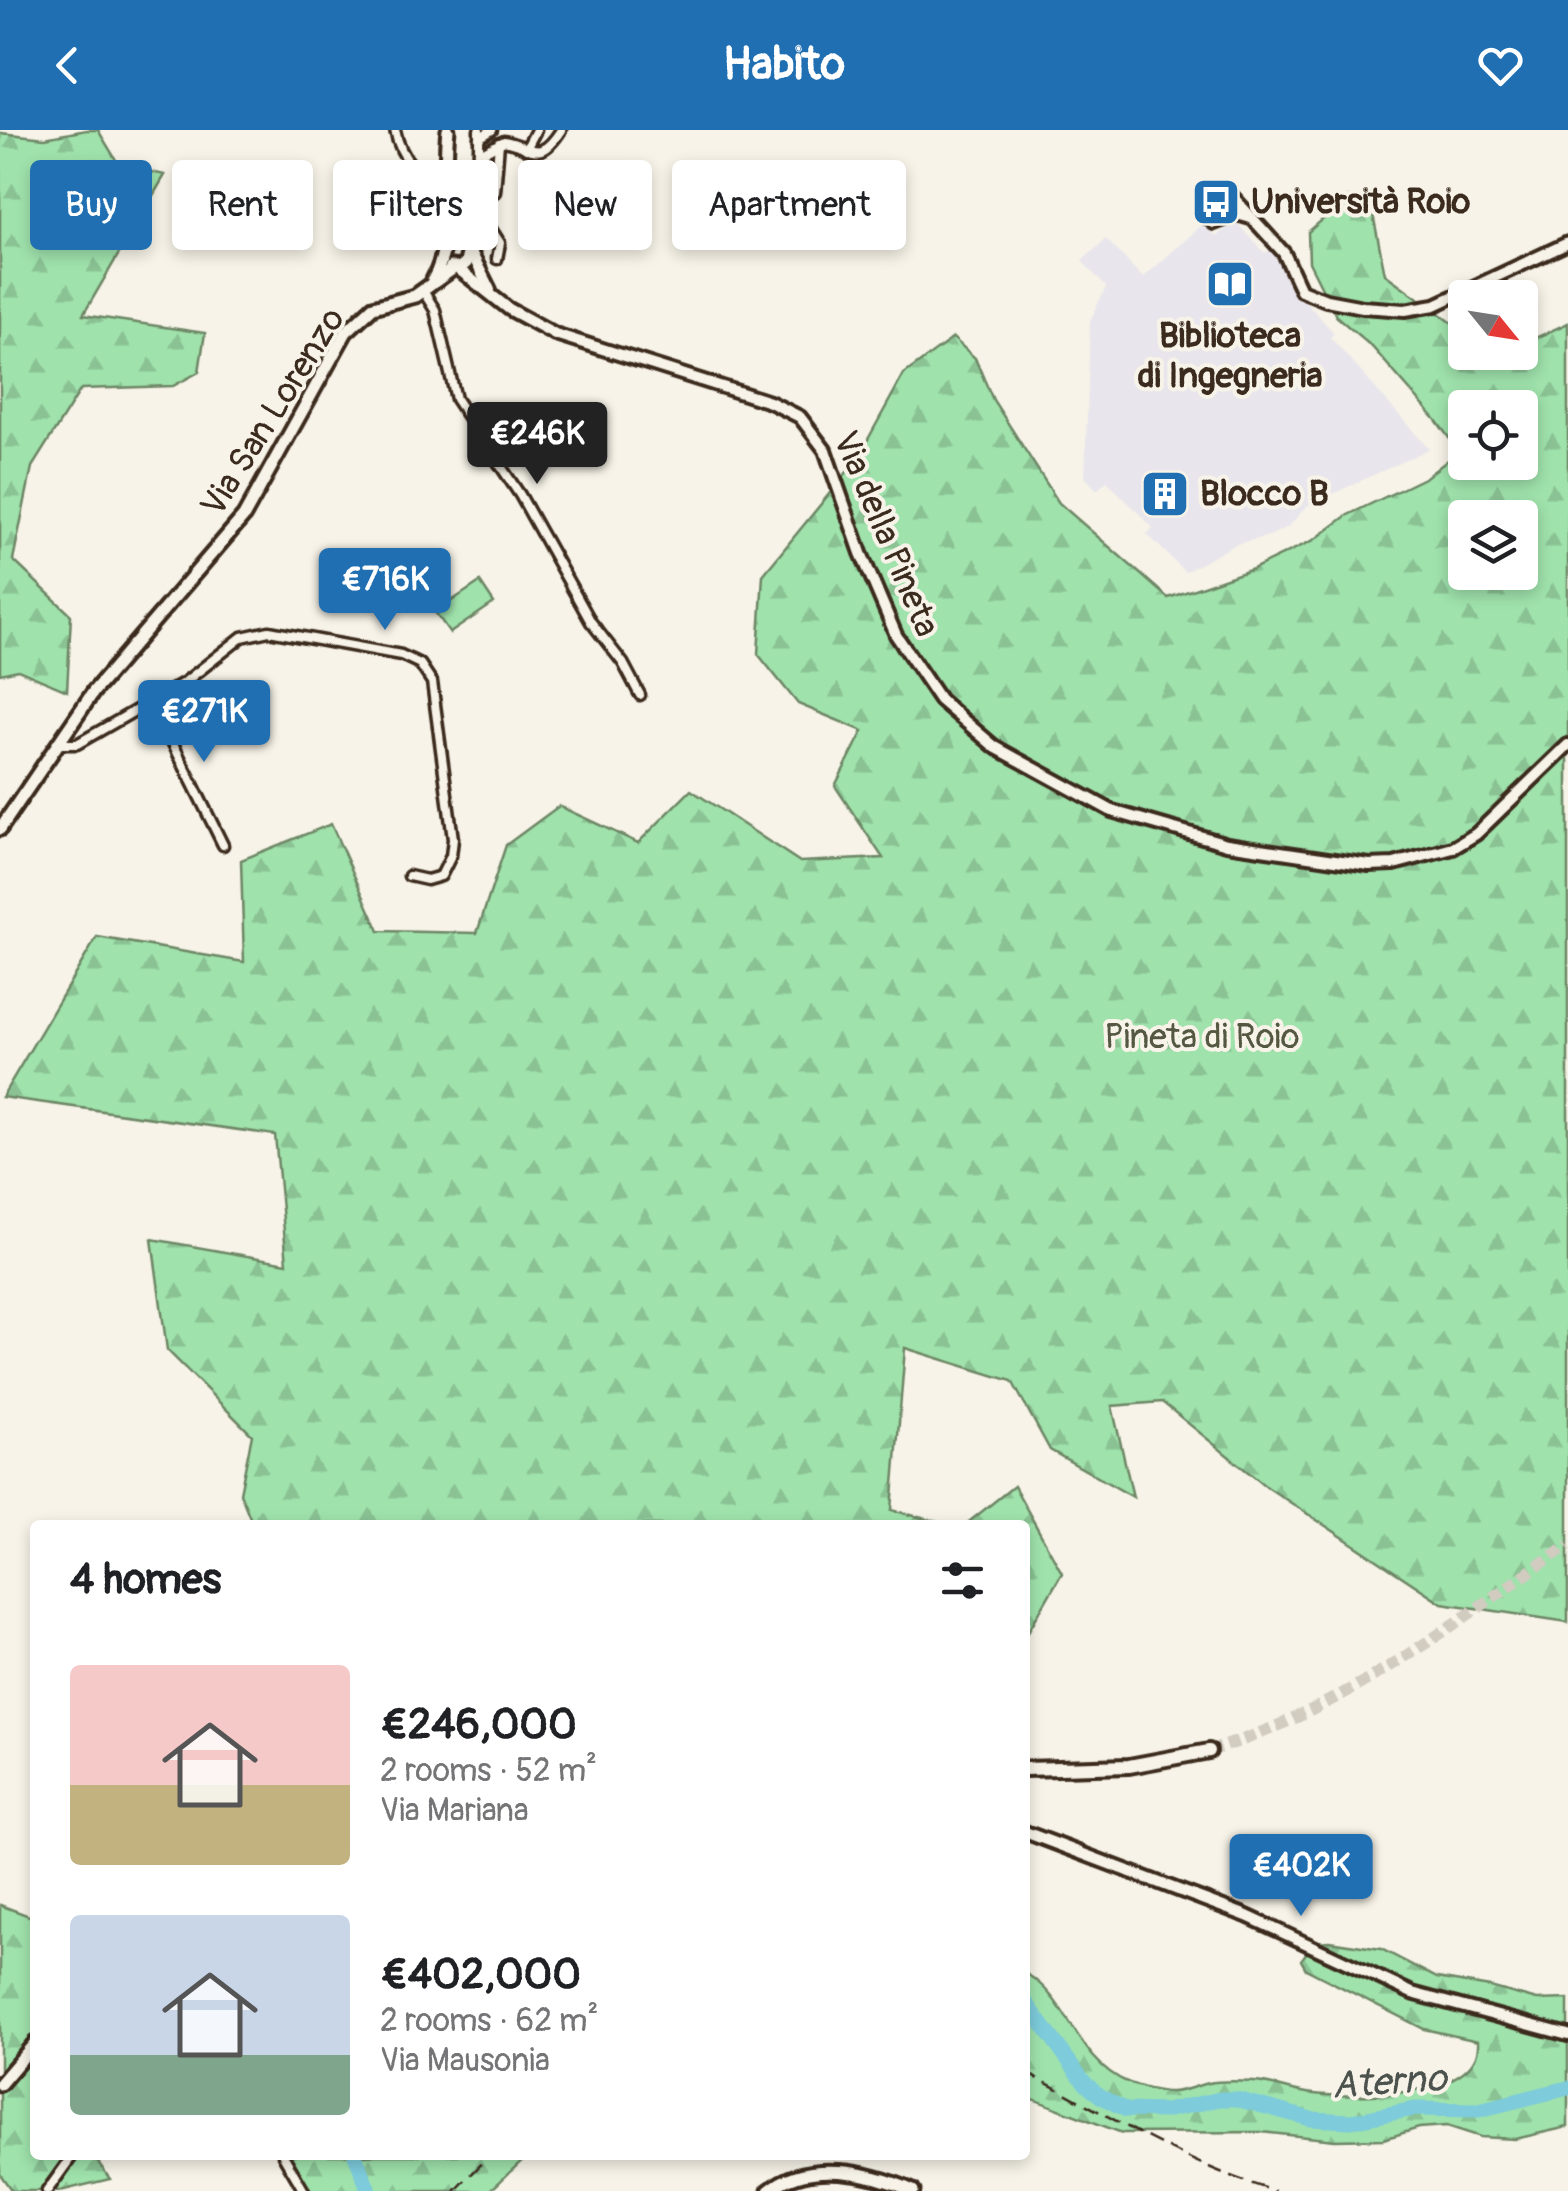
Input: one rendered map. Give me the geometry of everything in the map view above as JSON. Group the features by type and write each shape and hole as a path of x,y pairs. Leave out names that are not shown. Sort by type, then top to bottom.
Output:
{"highway":[{"path":"1030,1769 1130,1766 1209,1752"}],"main road":[{"path":"446,160 448,130"},
{"path":"1251,218 1241,213 1214,223 1206,216 1207,204 1222,192 1236,200 1288,259 1305,292 1326,300 1391,311 1445,302 1568,243"},
{"path":"1230,218 1236,200"},
{"path":"442,250 447,265 456,268 466,263 467,250"},
{"path":"425,289 438,271 442,250"},
{"name":"Via della Pineta","path":"469,250 500,302"},
{"name":"Via della Pineta","path":"456,268 500,302 566,339 770,402 800,418 825,450 861,553 896,635 940,700 995,746 1112,812 1227,844 1370,865 1394,864 1453,848 1476,834 1568,745"},
{"name":"Via San Lorenzo","path":"0,829 94,691 244,516 346,332 373,307 403,300 456,268"},
{"path":"1030,1834 1246,1916 1412,1994 1568,2034"},
{"path":"0,2084 30,2049"},
{"path":"770,2191 794,2176 832,2172 870,2176 913,2191"}],"street":[{"path":"395,130 408,160"},
{"path":"479,160 479,134 492,130"},
{"path":"510,142 516,130"},
{"path":"526,149 536,130"},
{"path":"480,154 499,143 510,142 535,152 544,150 561,130"},
{"path":"498,160 499,143"},
{"path":"498,240 498,259"},
{"path":"425,289 435,310 456,399 520,495 591,622 623,664 640,695"},
{"path":"60,744 77,744 197,673 233,642 260,631 401,655 428,672 435,694 453,848 441,876 427,880 409,876"},
{"path":"152,701 223,846"},
{"path":"47,2191 70,2160"},
{"path":"286,2160 304,2191"}],"shaded area":[{"path":"1235,221 1265,253 1272,249 1282,260 1289,283 1334,333 1330,337 1429,449 1307,506 1288,527 1236,544 1185,572 1147,534 1153,528 1107,481 1097,490 1085,477 1090,321 1106,287 1082,261 1106,239 1143,278 1202,225 1217,236"}],"green space":[{"path":"98,130 116,160 30,160 30,250 121,250 83,315 205,333 199,372 173,386 81,389 32,467 13,560 71,615 67,691 18,670 0,674 0,133 45,138"},
{"path":"152,172 165,175 152,197"},
{"name":"Pineta di Roio","path":"1349,197 1370,199 1385,274 1448,320 1448,370 1538,370 1538,337 1568,323 1568,1622 1442,1603 1264,1485 1162,1402 1112,1406 1133,1497 1050,1450 1012,1381 905,1348 892,1510 930,1520 251,1520 240,1493 252,1435 167,1350 152,1239 287,1263 275,1135 2,1097 97,937 244,962 241,860 331,824 379,931 477,933 506,845 559,806 638,843 691,790 800,862 883,858 835,786 863,731 798,704 758,654 763,575 856,461 904,374 953,338 975,358 993,400 1059,503 1168,598 1253,569 1314,540 1346,516 1426,477 1448,460 1448,480 1538,480 1538,390 1448,390 1448,436 1372,347 1336,316 1309,262 1308,232"},
{"path":"480,582 494,603 450,633 435,612"},
{"path":"1014,1486 1062,1573 1030,1628 1030,1520 971,1520"},
{"path":"0,1905 30,1916 30,2039 0,2075"},
{"path":"1315,1942 1381,1949 1437,1978 1537,2000 1568,1999 1568,2127 1515,2139 1481,2137 1447,2126 1419,2128 1384,2139 1335,2140 1261,2132 1122,2133 1030,2098 1030,1977 1053,1998 1084,2045 1110,2072 1155,2090 1176,2092 1219,2081 1237,2081 1314,2094 1384,2094 1438,2084 1459,2074 1474,2060 1478,2041 1424,2029 1306,1969 1301,1960"},
{"path":"30,2059 30,2160 97,2160 110,2179 60,2191 12,2191 0,2174 0,2093"},
{"path":"291,2160 523,2160 490,2191 307,2191"}],"waterway":[{"name":"Aterno","path":"1030,2008 1085,2083 1126,2110 1165,2111 1236,2099 1311,2119 1351,2121 1415,2109 1479,2110 1568,2088"},
{"name":"Aterno","path":"357,2160 369,2191"}],"tunnel":[{"path":"1209,1751 1258,1734 1351,1689 1440,1634 1568,1545"}],"railway":[{"path":"1030,2075 1178,2153 1275,2191"},
{"path":"455,2191 485,2160"}],"place":[{"name":"Università Roio","path":"1216,202"},
{"name":"Biblioteca di Ingegneria","path":"1230,284"},
{"name":"Blocco B","path":"1165,494"}]}
